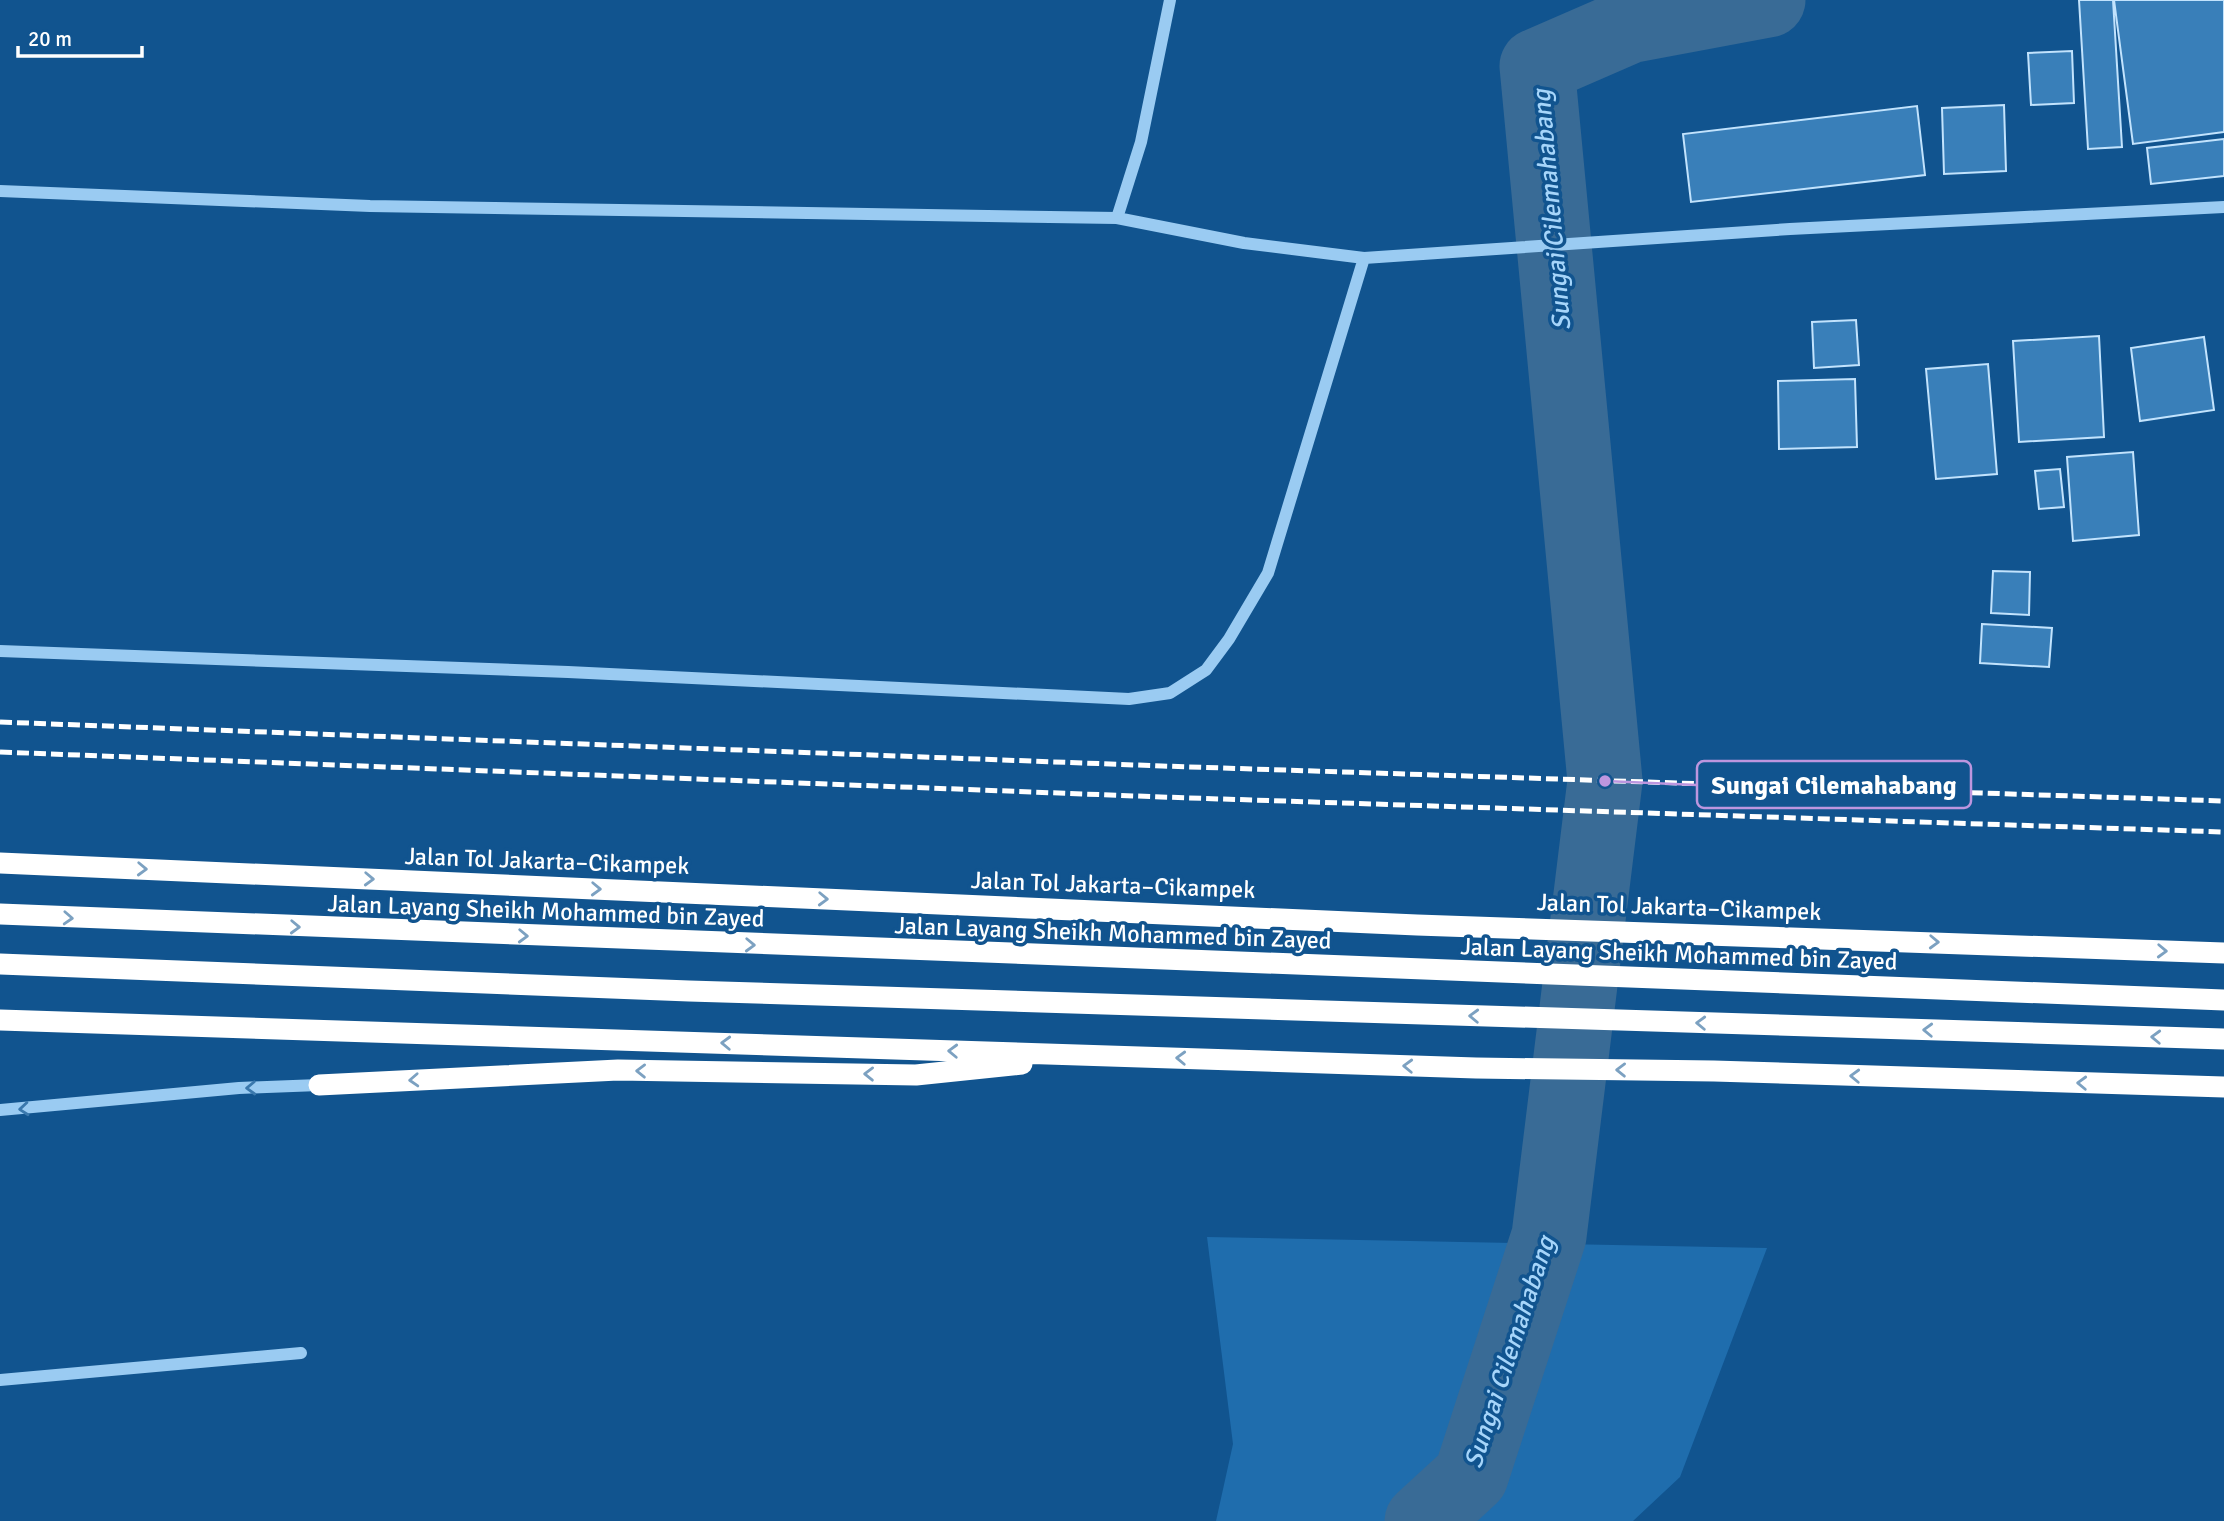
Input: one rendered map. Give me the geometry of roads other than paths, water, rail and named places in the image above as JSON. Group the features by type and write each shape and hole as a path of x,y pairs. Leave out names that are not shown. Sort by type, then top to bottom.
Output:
{"highway":[{"name":"Jalan Tol Jakarta–Cikampek","path":"0,863 1417,925 2224,953"},
{"name":"Jalan Layang Sheikh Mohammed bin Zayed","path":"0,915 2224,1000"},
{"path":"0,964 703,992 2224,1039"},
{"path":"0,1020 1476,1068 2224,1087"},
{"path":"319,1085 618,1070 916,1075 1107,1056"}],"street":[{"path":"1116,218 1141,142 1170,0"},
{"path":"0,191 370,206 1116,218 1244,243 1364,258 1647,237 2224,207"},
{"path":"0,651 582,673 1129,699 1170,693 1206,670 1229,639 1268,573 1364,258"},
{"path":"0,1110 239,1088 319,1085"},
{"path":"0,1380 301,1353"}],"waterway":[{"name":"Sungai Cilemahabang","path":"1422,1521 1471,1476 1549,1236 1605,781 1537,66 1629,26 1768,0"}],"railway":[{"path":"0,722 1162,766 2224,801"},
{"path":"0,752 1161,797 2224,832"}],"place":[{"name":"Sungai Cilemahabang","path":"1605,781"}]}
